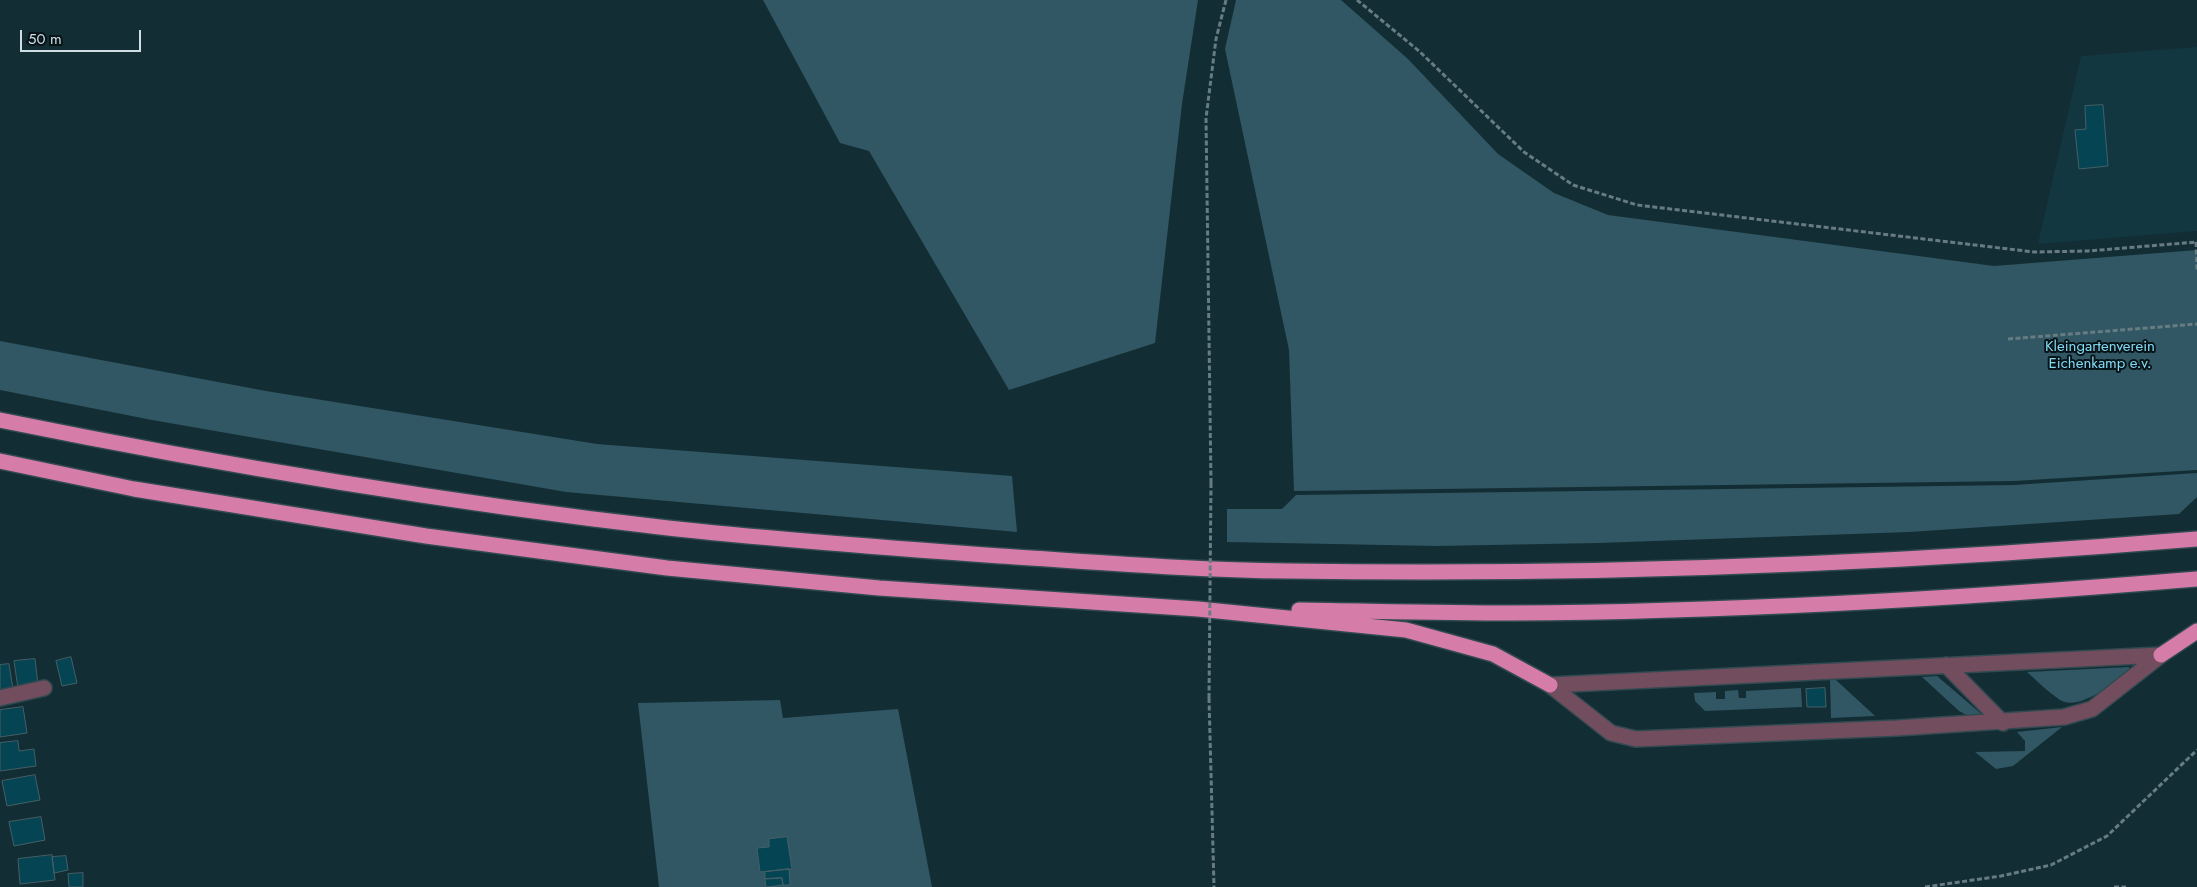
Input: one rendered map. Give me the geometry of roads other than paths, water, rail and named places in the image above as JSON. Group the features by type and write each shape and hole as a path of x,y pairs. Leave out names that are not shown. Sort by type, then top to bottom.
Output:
{"highway":[{"path":"0,420 142,449 421,495 669,528 881,548 1125,564 1283,571 1511,573 1672,569 2022,553 2197,539"},
{"path":"0,461 134,488 426,536 667,568 879,588 1198,609 1406,630 1493,654 1550,685"},
{"path":"1198,609 1512,613 1745,607 2048,591 2197,579"},
{"path":"2161,655 2197,631"}],"lane":[{"path":"1550,685 2161,655"},
{"path":"1550,685 1610,733 1636,739 2002,723 2064,718 2092,709 2161,655"},
{"path":"1946,665 2002,723"},
{"path":"0,698 44,688"}],"park label":[{"name":"Kleingartenverein Eichenkamp e.v.","path":"2100,356"}]}
